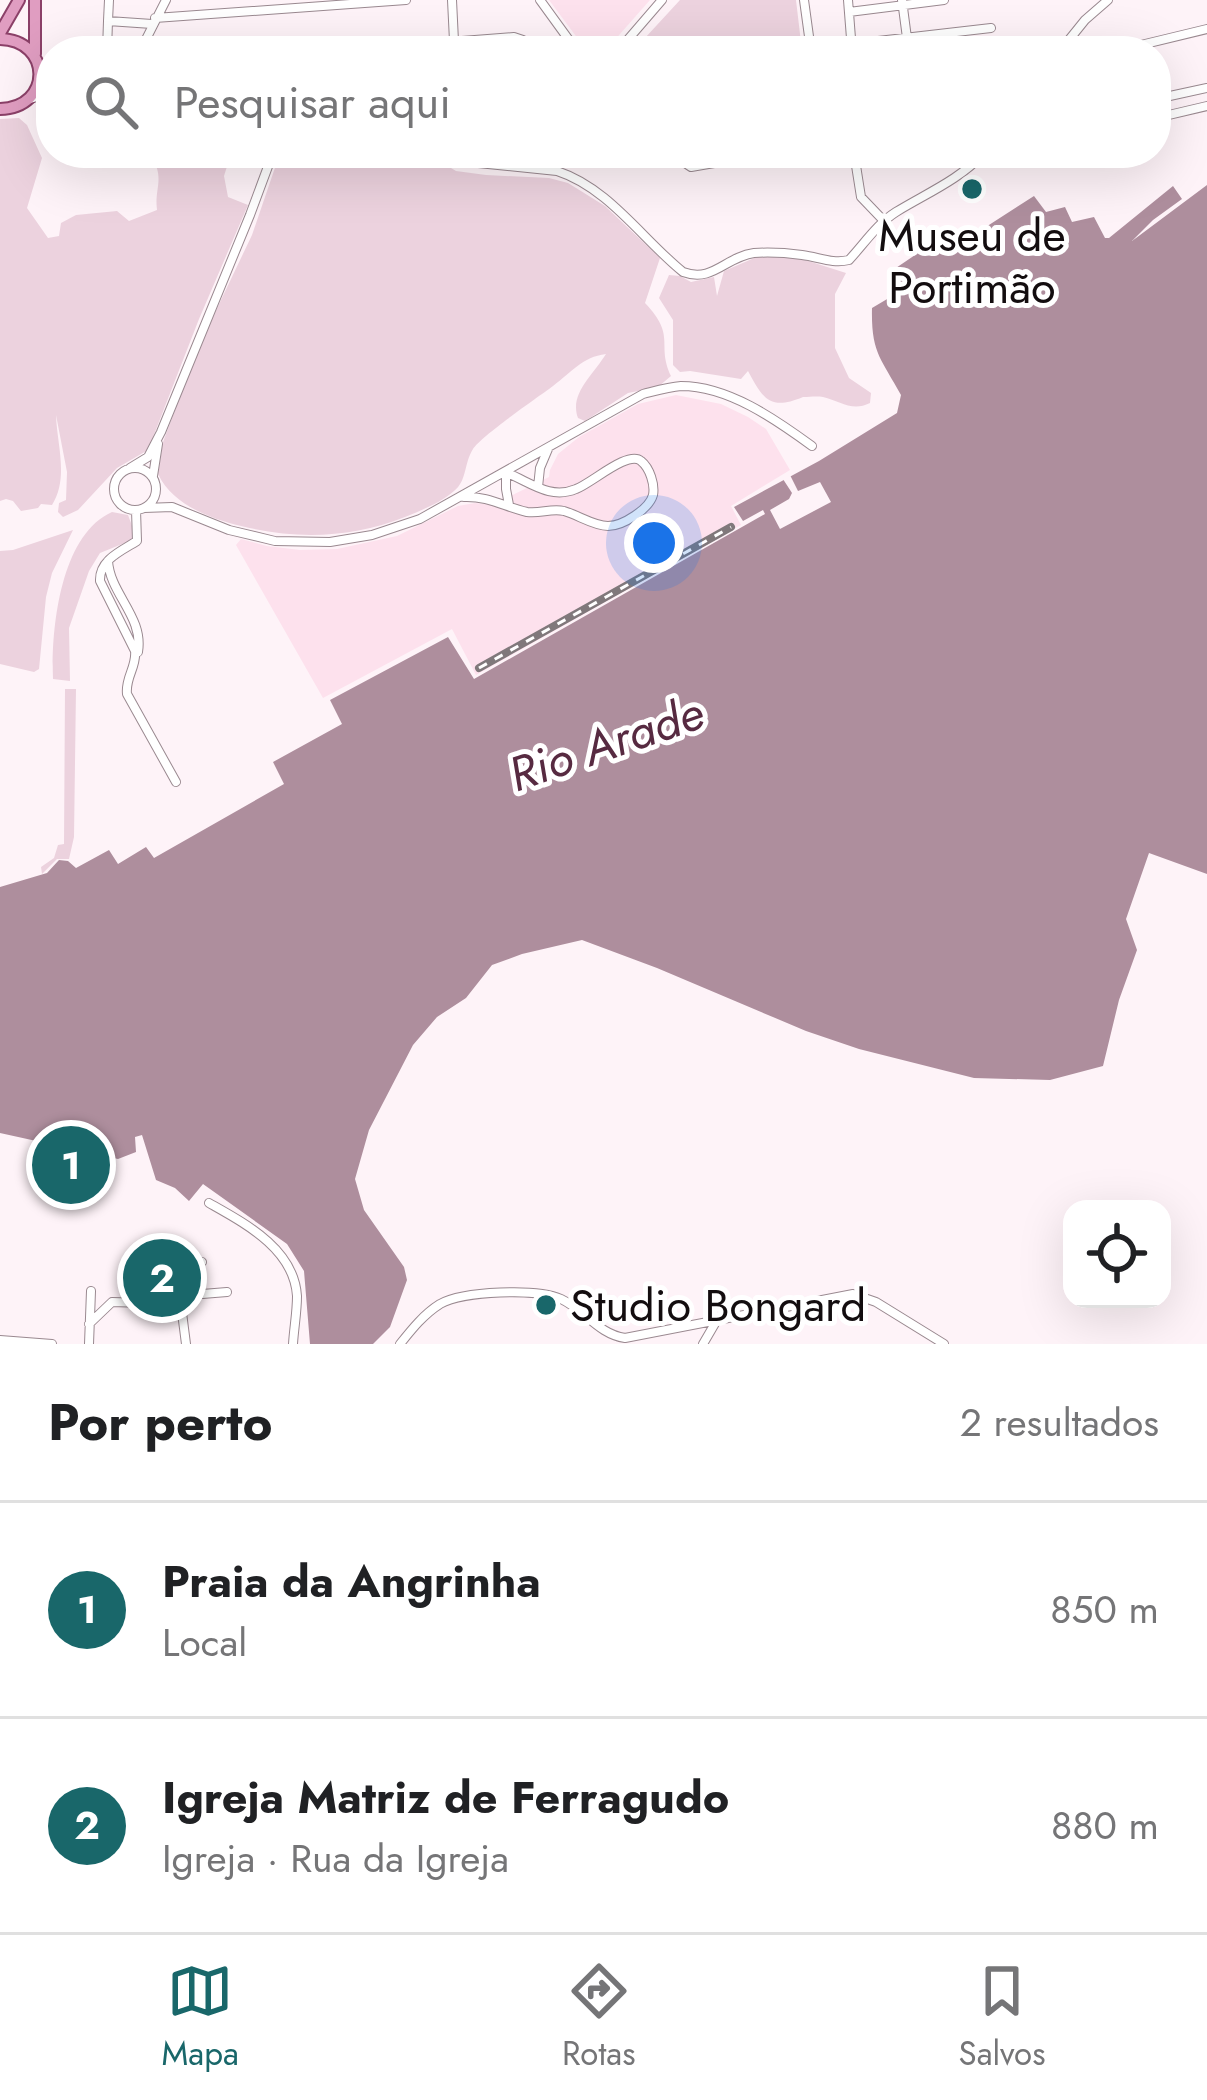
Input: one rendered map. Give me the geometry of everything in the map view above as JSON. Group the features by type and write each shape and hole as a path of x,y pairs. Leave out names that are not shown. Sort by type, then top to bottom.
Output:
{"main road":[{"path":"19,0 0,36 22,43 36,60"},
{"path":"35,0 36,60"},
{"path":"0,109 29,99 36,87"}],"street":[{"path":"108,36 109,0"},
{"path":"146,36 166,0"},
{"path":"108,21 406,0"},
{"path":"452,0 454,36"},
{"path":"540,0 566,36"},
{"path":"632,36 662,0"},
{"path":"804,0 812,36"},
{"path":"848,0 851,36"},
{"path":"849,12 944,0"},
{"path":"1071,36 1108,0"},
{"path":"903,3 907,36"},
{"path":"924,36 991,28"},
{"path":"1171,38 1207,29"},
{"path":"1171,96 1207,88"},
{"path":"29,99 36,97"},
{"path":"1171,114 1207,106"},
{"path":"194,515 164,506 140,509 120,503 114,492 116,479 148,457 161,432 267,168"},
{"path":"526,168 556,171 592,189 673,264 693,275 757,253 843,262 884,221 969,168"},
{"path":"856,168 861,197 884,221"},
{"path":"130,468 142,469 171,502 229,530 275,541 330,542 372,536 420,519 643,394 684,386 713,390 812,446"},
{"path":"140,509 153,499 161,432"},
{"path":"538,488 540,467 550,447"},
{"path":"457,498 477,496 530,513 561,510 608,526 646,507 653,492 644,464 630,457 569,492 538,488 507,472"},
{"path":"507,472 509,505"},
{"path":"140,509 142,539 108,560 101,568 100,581 136,659 127,694 176,782"},
{"path":"209,1203 265,1238 288,1265 297,1298 293,1344"},
{"path":"190,1295 187,1271 202,1262"},
{"path":"88,1344 91,1291"},
{"path":"186,1344 180,1298 227,1292"},
{"path":"400,1344 424,1316 456,1297 536,1293 567,1302 606,1333 625,1338 853,1294 876,1302 944,1344"},
{"path":"89,1324 112,1302 143,1303"},
{"path":"703,1344 717,1320"},
{"path":"0,1340 52,1344"}],"shaded area":[{"path":"549,0 650,0 618,36 576,36"},
{"path":"680,0 796,0 800,36 647,36"},
{"path":"19,118 36,145 39,168 27,208 48,238 59,236 61,223 76,215 117,211 129,221 157,210 156,168 227,168 228,197 248,205 148,450 117,468 78,510 63,517 58,512 59,503 66,500 67,472 56,415 61,473 52,505 21,511 13,501 0,501 0,119"},
{"path":"275,168 451,168 568,183 605,206 660,258 645,303 663,332 671,376 658,387 628,393 585,421 578,418 577,401 606,354 590,358 478,443 454,491 431,506 385,524 324,535 229,523 193,509 158,474 163,442 200,344 252,235"},
{"path":"759,256 802,259 846,273 835,294 835,348 849,378 871,393 870,403 852,406 823,397 775,402 763,395 748,371 741,379 680,372 673,365 673,320 659,298 669,275 691,282 714,277 717,296 724,271"},
{"path":"676,395 721,404 748,417 766,429 790,470 731,506 741,525 476,675 452,629 323,698 236,545 241,539 300,550 337,549 397,536 458,506 492,505 549,477 558,454 579,437 638,404"},
{"path":"112,512 128,515 132,540 100,553 89,571 69,628 70,681 53,679 57,611 70,562 94,524"},
{"path":"73,530 46,597 39,669 34,672 0,664 0,551"},
{"path":"65,689 76,689 74,837 69,859 57,859 42,874 41,867 64,844"}],"water":[{"name":"Rio Arade","path":"1207,185 1207,874 1149,853 1126,919 1137,950 1103,1066 1050,1080 974,1078 806,1031 582,940 492,965 466,998 437,1017 413,1045 369,1130 355,1179 364,1210 404,1267 407,1280 390,1327 373,1344 310,1344 304,1271 287,1244 203,1184 189,1201 156,1180 142,1135 135,1137 136,1152 118,1159 0,1133 0,887 47,873 59,860 76,868 109,850 118,864 146,847 154,858 284,784 273,762 342,724 330,700 448,637 474,679 765,514 763,510 743,521 734,507 897,413 901,395 875,346 872,308 899,292 890,272 952,230 961,243 1034,196 1046,212 1065,207 1072,222 1094,217 1109,238 1173,186 1182,199 1132,241"}],"pier":[{"path":"789,473 798,491 820,482 831,502 780,529 770,510 789,499 792,493 781,476"}],"railway":[{"path":"479,668 731,527"}],"place":[{"name":"Museu de Portimão","path":"972,189"},
{"name":"Praia da Angrinha","path":"71,1165"},
{"name":"Igreja Matriz de Ferragudo","path":"162,1278"},
{"name":"Studio Bongard","path":"546,1305"}]}
